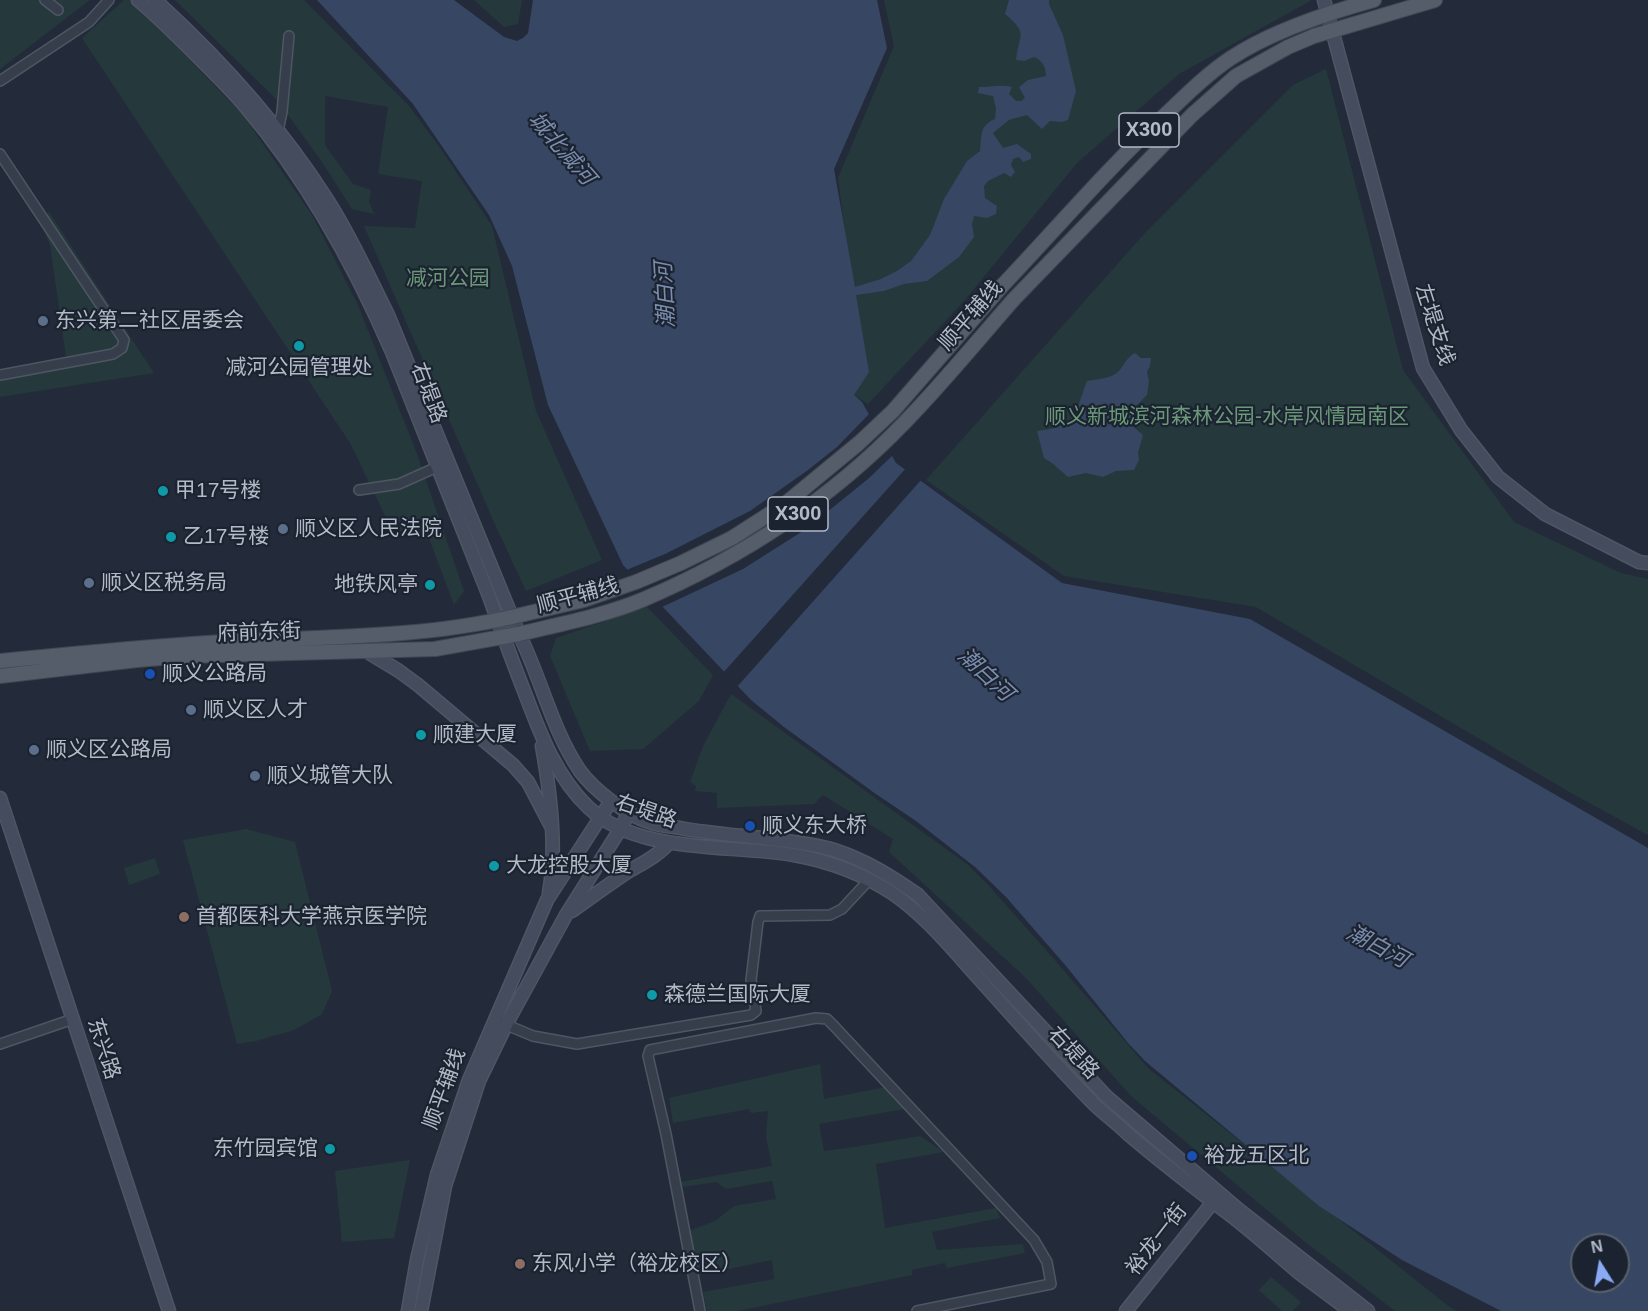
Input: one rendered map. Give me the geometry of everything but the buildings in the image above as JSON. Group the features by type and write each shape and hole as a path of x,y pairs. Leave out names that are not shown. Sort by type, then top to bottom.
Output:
{"main road":[{"name":"右堤路","path":"138,0 195,53 245,106 316,203 356,274 375,312 538,727 568,784 588,807 601,818 621,828 669,843 795,855 836,866 892,893 914,910 944,940 1095,1105 1161,1162 1216,1197 1368,1311"},
{"name":"右堤路","path":"155,0 227,72 278,131 328,202 384,306 519,634 532,659 565,744 580,771 598,791 648,822 696,831 789,841 832,849 865,862 891,876 918,895 1107,1097 1301,1274 1350,1311"},
{"name":"左堤支线","path":"1324,0 1423,368 1461,430 1498,477 1545,514 1639,562 1648,563"},
{"name":"顺平辅线","path":"512,617 584,600 636,582 732,538 785,504 860,443 893,411 1002,286 1136,142 1208,75 1257,43 1327,15 1374,0"},
{"name":"顺平辅线","path":"519,634 588,617 642,600 728,558 779,528 825,495 897,430 1014,299 1192,115 1236,76 1288,47 1314,36 1435,0"},
{"name":"府前东街","path":"0,661 135,647 396,633 462,626 512,617"},
{"name":"府前东街","path":"0,676 185,656 435,649 519,634"},
{"path":"366,651 418,685 513,765 528,782 551,826"},
{"path":"538,727 547,773 553,860 548,900"},
{"name":"东兴路","path":"0,798 169,1311"},
{"name":"顺平辅线","path":"421,1311 445,1186 500,1022 548,900 611,801"},
{"name":"顺平辅线","path":"408,1311 417,1260 437,1175 469,1080 500,1022 629,812"},
{"path":"566,915 669,843"},
{"name":"裕龙一街","path":"1126,1311 1216,1197"}],"street":[{"path":"45,0 58,9"},
{"path":"0,81 89,22 109,0"},
{"path":"278,131 289,36"},
{"path":"0,154 124,340 122,348 113,354 0,375"},
{"path":"359,490 399,484 437,467"},
{"path":"500,1022 533,1036 577,1044 751,1015 756,1011 751,980 760,916 830,915 842,909 868,880"},
{"path":"700,1311 666,1134 648,1056 650,1050 816,1017 827,1019 858,1051 1034,1240 1047,1262 1051,1284 917,1311"},
{"path":"0,1044 73,1019"}],"green space":[{"path":"0,0 90,0 0,69"},
{"path":"124,0 130,0 150,19 243,115 312,215 357,303 416,451 464,591 454,605 423,522 394,534 350,443 82,38"},
{"name":"减河公园","path":"175,0 304,0 409,106 441,149 492,226 536,411 602,560 526,591 364,226 415,228 422,181 378,174 388,107 325,96 325,145 353,184 371,190 369,202 374,214 352,209 322,162 278,101"},
{"path":"474,0 522,0 518,24 504,27"},
{"path":"884,0 1310,1 1179,74 1077,163 964,301 868,404 854,395 850,270 838,178 894,46"},
{"name":"顺义新城滨河森林公园-水岸风情园南区","path":"1326,69 1403,370 1514,522 1621,573 1648,579 1648,835 1571,793 1256,607 1064,576 926,480 1144,234 1293,85"},
{"path":"49,212 154,373 0,397 0,369 66,357 50,245 39,219"},
{"path":"647,607 713,675 699,701 643,749 590,751 550,656 556,638"},
{"path":"731,694 967,864 1046,950 1149,1069 1457,1311 1395,1311 1304,1241 1131,1096 1025,977 889,852 893,839 823,795 814,804 717,808 717,793 695,791 696,786 690,782 703,746"},
{"path":"246,829 295,842 332,991 322,1014 294,1030 237,1044 183,840"},
{"path":"155,858 160,874 129,885 124,868"},
{"path":"820,1064 824,1099 886,1087 905,1109 819,1124 824,1151 920,1136 944,1152 876,1164 885,1228 996,1208 1000,1218 932,1232 937,1250 1023,1244 1025,1253 947,1268 945,1263 912,1270 912,1275 738,1311 707,1311 703,1292 774,1279 772,1260 699,1275 689,1231 715,1221 734,1206 776,1199 772,1181 726,1189 716,1182 683,1187 679,1182 772,1166 766,1137 768,1111 751,1113 749,1109 673,1123 669,1098"},
{"path":"410,1160 394,1238 342,1242 335,1171"},
{"path":"1271,1277 1301,1302 1293,1311 1282,1311 1259,1290"}],"water":[{"path":"317,0 454,0 504,37 517,41 528,33 533,0 877,0 887,48 834,169 855,287 897,271 911,261 930,235 944,199 967,161 980,151 984,128 995,119 996,109 993,96 978,93 979,87 1012,87 1009,94 1016,101 1021,101 1025,98 1019,87 1028,80 1046,76 1043,64 1037,58 1016,60 1020,30 1005,14 1009,0 1049,0 1063,35 1076,91 1068,120 1050,121 1042,129 1027,115 1009,120 993,133 1003,148 1017,144 1031,154 1031,159 1023,162 1019,157 1013,159 1011,165 1015,172 1011,177 1004,173 988,181 984,186 985,198 997,206 996,214 987,218 974,216 972,224 974,237 959,257 927,281 856,295 869,372 854,395 862,402 896,463 1062,583 1250,619 1648,848 1648,1311 1501,1311 1402,1260 1319,1206 1145,1061 1006,897 975,867 916,821 784,727 751,700 623,565 548,405 512,266 489,215 413,104"},
{"path":"1135,353 1141,358 1151,358 1147,372 1149,381 1147,395 1133,409 1129,423 1143,435 1138,453 1139,460 1134,470 1116,471 1103,477 1086,473 1068,477 1044,458 1037,431 1060,426 1067,422 1073,417 1087,381 1116,374"}],"pier":[{"path":"871,412 894,454 868,479 806,529 743,569 660,608 624,571 665,554 750,511 837,447"},
{"path":"907,467 922,479 736,688 722,674"}],"place":[{"name":"东兴第二社区居委会","path":"43,321"},
{"name":"减河公园管理处","path":"299,346"},
{"name":"甲17号楼","path":"163,491"},
{"name":"顺义区人民法院","path":"283,529"},
{"name":"乙17号楼","path":"171,537"},
{"name":"顺义区税务局","path":"89,583"},
{"name":"地铁风亭","path":"430,585"},
{"name":"顺义公路局","path":"150,674"},
{"name":"顺义区人才","path":"191,710"},
{"name":"顺建大厦","path":"421,735"},
{"name":"顺义区公路局","path":"34,750"},
{"name":"顺义城管大队","path":"255,776"},
{"name":"顺义东大桥","path":"750,826"},
{"name":"大龙控股大厦","path":"494,866"},
{"name":"首都医科大学燕京医学院","path":"184,917"},
{"name":"森德兰国际大厦","path":"652,995"},
{"name":"东竹园宾馆","path":"330,1149"},
{"name":"裕龙五区北","path":"1192,1156"},
{"name":"东风小学（裕龙校区）","path":"520,1264"}],"water label":[{"name":"城北减河","path":"561,149"},
{"name":"潮白河","path":"666,295"},
{"name":"潮白河","path":"985,675"},
{"name":"潮白河","path":"1377,947"}]}
